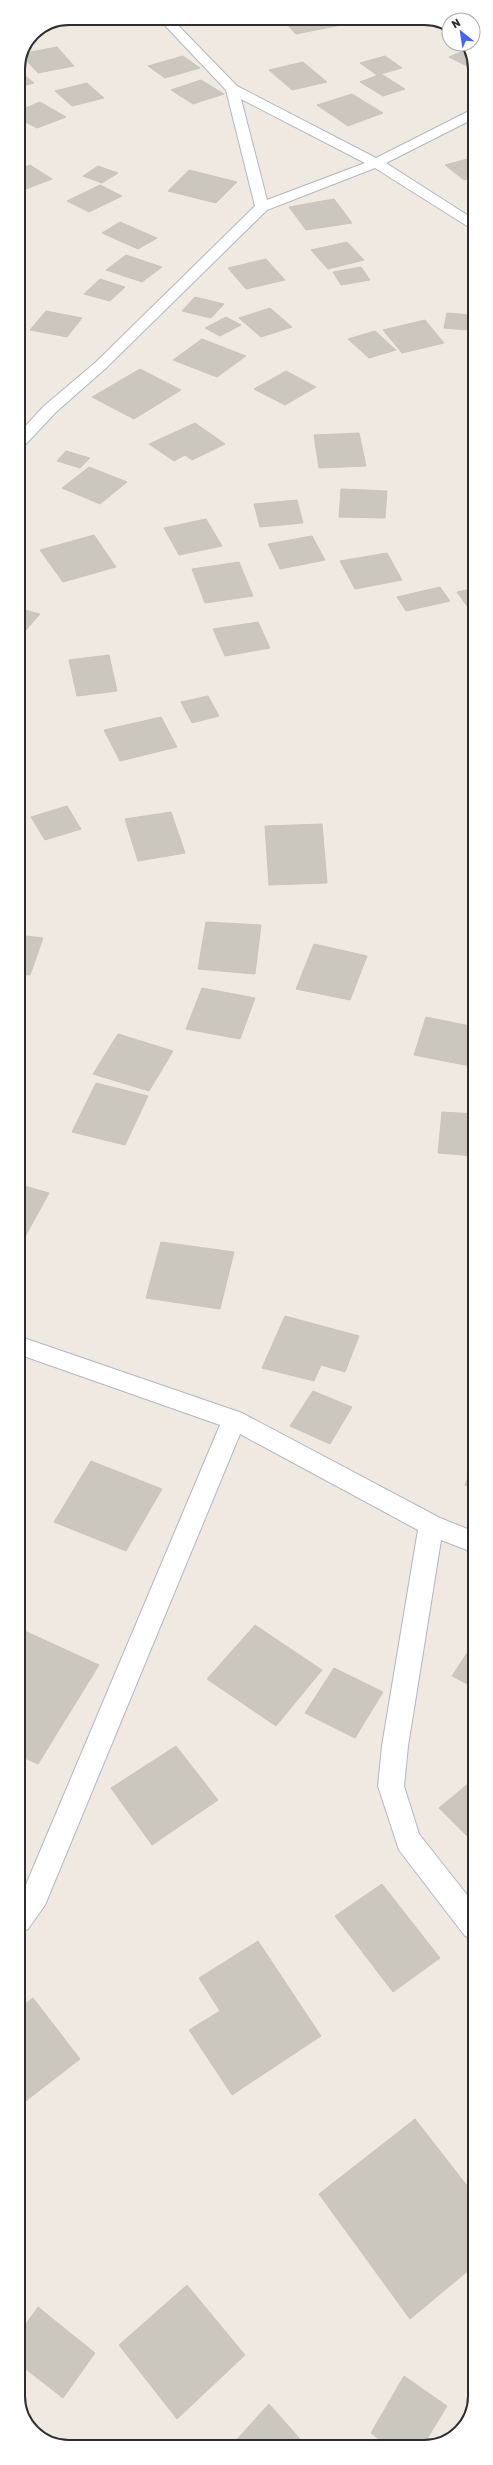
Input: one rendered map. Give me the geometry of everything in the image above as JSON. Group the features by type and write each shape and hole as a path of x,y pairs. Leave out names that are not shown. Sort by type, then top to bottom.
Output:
{"street":[{"path":"171,25 232,89 376,163 468,222"},
{"path":"232,89 262,207"},
{"path":"25,436 50,409 101,365 262,207 376,163 468,115"},
{"path":"25,1347 234,1420 431,1525 468,1540"},
{"path":"25,1910 35,1896 234,1420"},
{"path":"431,1525 395,1746 391,1786 408,1841 468,1918"}],"building":[{"path":"288,25 341,25 296,34"},
{"path":"57,47 74,66 38,73 26,60 28,52"},
{"path":"464,52 468,66 449,57"},
{"path":"183,56 200,68 165,78 148,66"},
{"path":"385,56 402,68 377,75 360,63"},
{"path":"303,62 327,82 292,90 269,70"},
{"path":"381,74 405,89 383,96 360,82"},
{"path":"25,76 34,83 25,85"},
{"path":"201,80 224,94 193,104 171,90"},
{"path":"87,83 104,98 72,106 55,91"},
{"path":"352,94 383,113 348,126 317,105"},
{"path":"40,102 66,117 37,128 25,122 25,108"},
{"path":"468,159 468,179 464,180 445,165"},
{"path":"30,165 52,179 25,189 25,167"},
{"path":"98,166 118,173 102,183 83,176"},
{"path":"189,170 237,182 216,203 168,191"},
{"path":"100,185 122,196 89,212 67,201"},
{"path":"334,199 352,223 306,230 289,207"},
{"path":"120,222 157,238 138,249 102,233"},
{"path":"347,242 364,260 328,269 311,250"},
{"path":"126,255 162,267 142,282 106,270"},
{"path":"266,259 285,280 246,289 228,268"},
{"path":"361,267 370,280 341,285 333,272"},
{"path":"100,279 125,287 110,301 84,294"},
{"path":"195,297 224,304 211,318 182,311"},
{"path":"270,308 292,327 261,337 239,318"},
{"path":"46,311 82,318 67,337 30,330"},
{"path":"447,313 468,315 468,330 444,328"},
{"path":"226,317 241,325 220,336 205,328"},
{"path":"425,320 444,343 402,353 383,330"},
{"path":"375,331 396,350 369,358 348,339"},
{"path":"202,339 246,356 217,377 173,360"},
{"path":"140,369 181,390 134,419 92,397"},
{"path":"286,371 316,387 285,405 254,389"},
{"path":"195,423 225,444 192,460 185,455 174,461 149,444"},
{"path":"359,433 366,466 319,468 314,435"},
{"path":"66,451 90,458 80,468 57,461"},
{"path":"89,467 127,482 100,504 62,488"},
{"path":"341,489 387,491 385,518 339,517"},
{"path":"297,500 303,523 260,527 254,504"},
{"path":"206,519 222,546 179,555 164,528"},
{"path":"94,535 116,567 63,582 40,550"},
{"path":"312,536 325,560 280,569 268,544"},
{"path":"387,553 402,580 355,589 340,561"},
{"path":"239,562 253,596 205,603 192,569"},
{"path":"440,587 450,601 406,611 397,597"},
{"path":"468,590 468,607 457,592"},
{"path":"25,610 40,614 25,631"},
{"path":"258,622 270,648 225,656 213,629"},
{"path":"109,655 117,691 77,696 69,660"},
{"path":"208,696 219,716 192,723 181,702"},
{"path":"161,717 177,747 120,761 104,730"},
{"path":"67,806 81,829 45,840 31,817"},
{"path":"171,812 185,853 138,861 125,819"},
{"path":"322,824 327,883 269,885 265,826"},
{"path":"206,922 261,925 255,974 198,969"},
{"path":"25,936 43,938 30,975 25,975"},
{"path":"314,944 367,956 350,1000 296,989"},
{"path":"202,988 255,998 240,1039 186,1029"},
{"path":"426,1017 468,1026 468,1066 414,1055"},
{"path":"118,1034 173,1051 149,1091 93,1074"},
{"path":"96,1083 148,1096 125,1145 72,1132"},
{"path":"442,1112 468,1114 468,1155 438,1153"},
{"path":"25,1186 49,1193 25,1237"},
{"path":"161,1242 234,1252 220,1309 146,1298"},
{"path":"285,1316 359,1336 345,1372 321,1365 314,1381 262,1368"},
{"path":"313,1391 352,1407 330,1444 290,1426"},
{"path":"91,1461 162,1489 126,1551 54,1522"},
{"path":"468,1478 468,1486 465,1485"},
{"path":"255,1625 322,1670 276,1726 207,1679"},
{"path":"25,1631 99,1665 38,1764 25,1758"},
{"path":"468,1652 468,1684 452,1676"},
{"path":"334,1668 383,1692 355,1738 305,1713"},
{"path":"176,1746 218,1800 152,1845 111,1788"},
{"path":"468,1784 468,1837 439,1808"},
{"path":"382,1884 440,1958 393,1992 335,1916"},
{"path":"258,1941 321,2036 232,2095 189,2030 220,2011 199,1978"},
{"path":"33,1998 80,2059 25,2102 25,2004"},
{"path":"415,2119 468,2187 468,2271 410,2319 319,2194"},
{"path":"187,2285 245,2355 177,2419 119,2345"},
{"path":"38,2307 95,2353 63,2398 25,2368 25,2325"},
{"path":"404,2376 447,2406 426,2440 380,2440 371,2433"},
{"path":"269,2404 301,2440 236,2440"}]}
